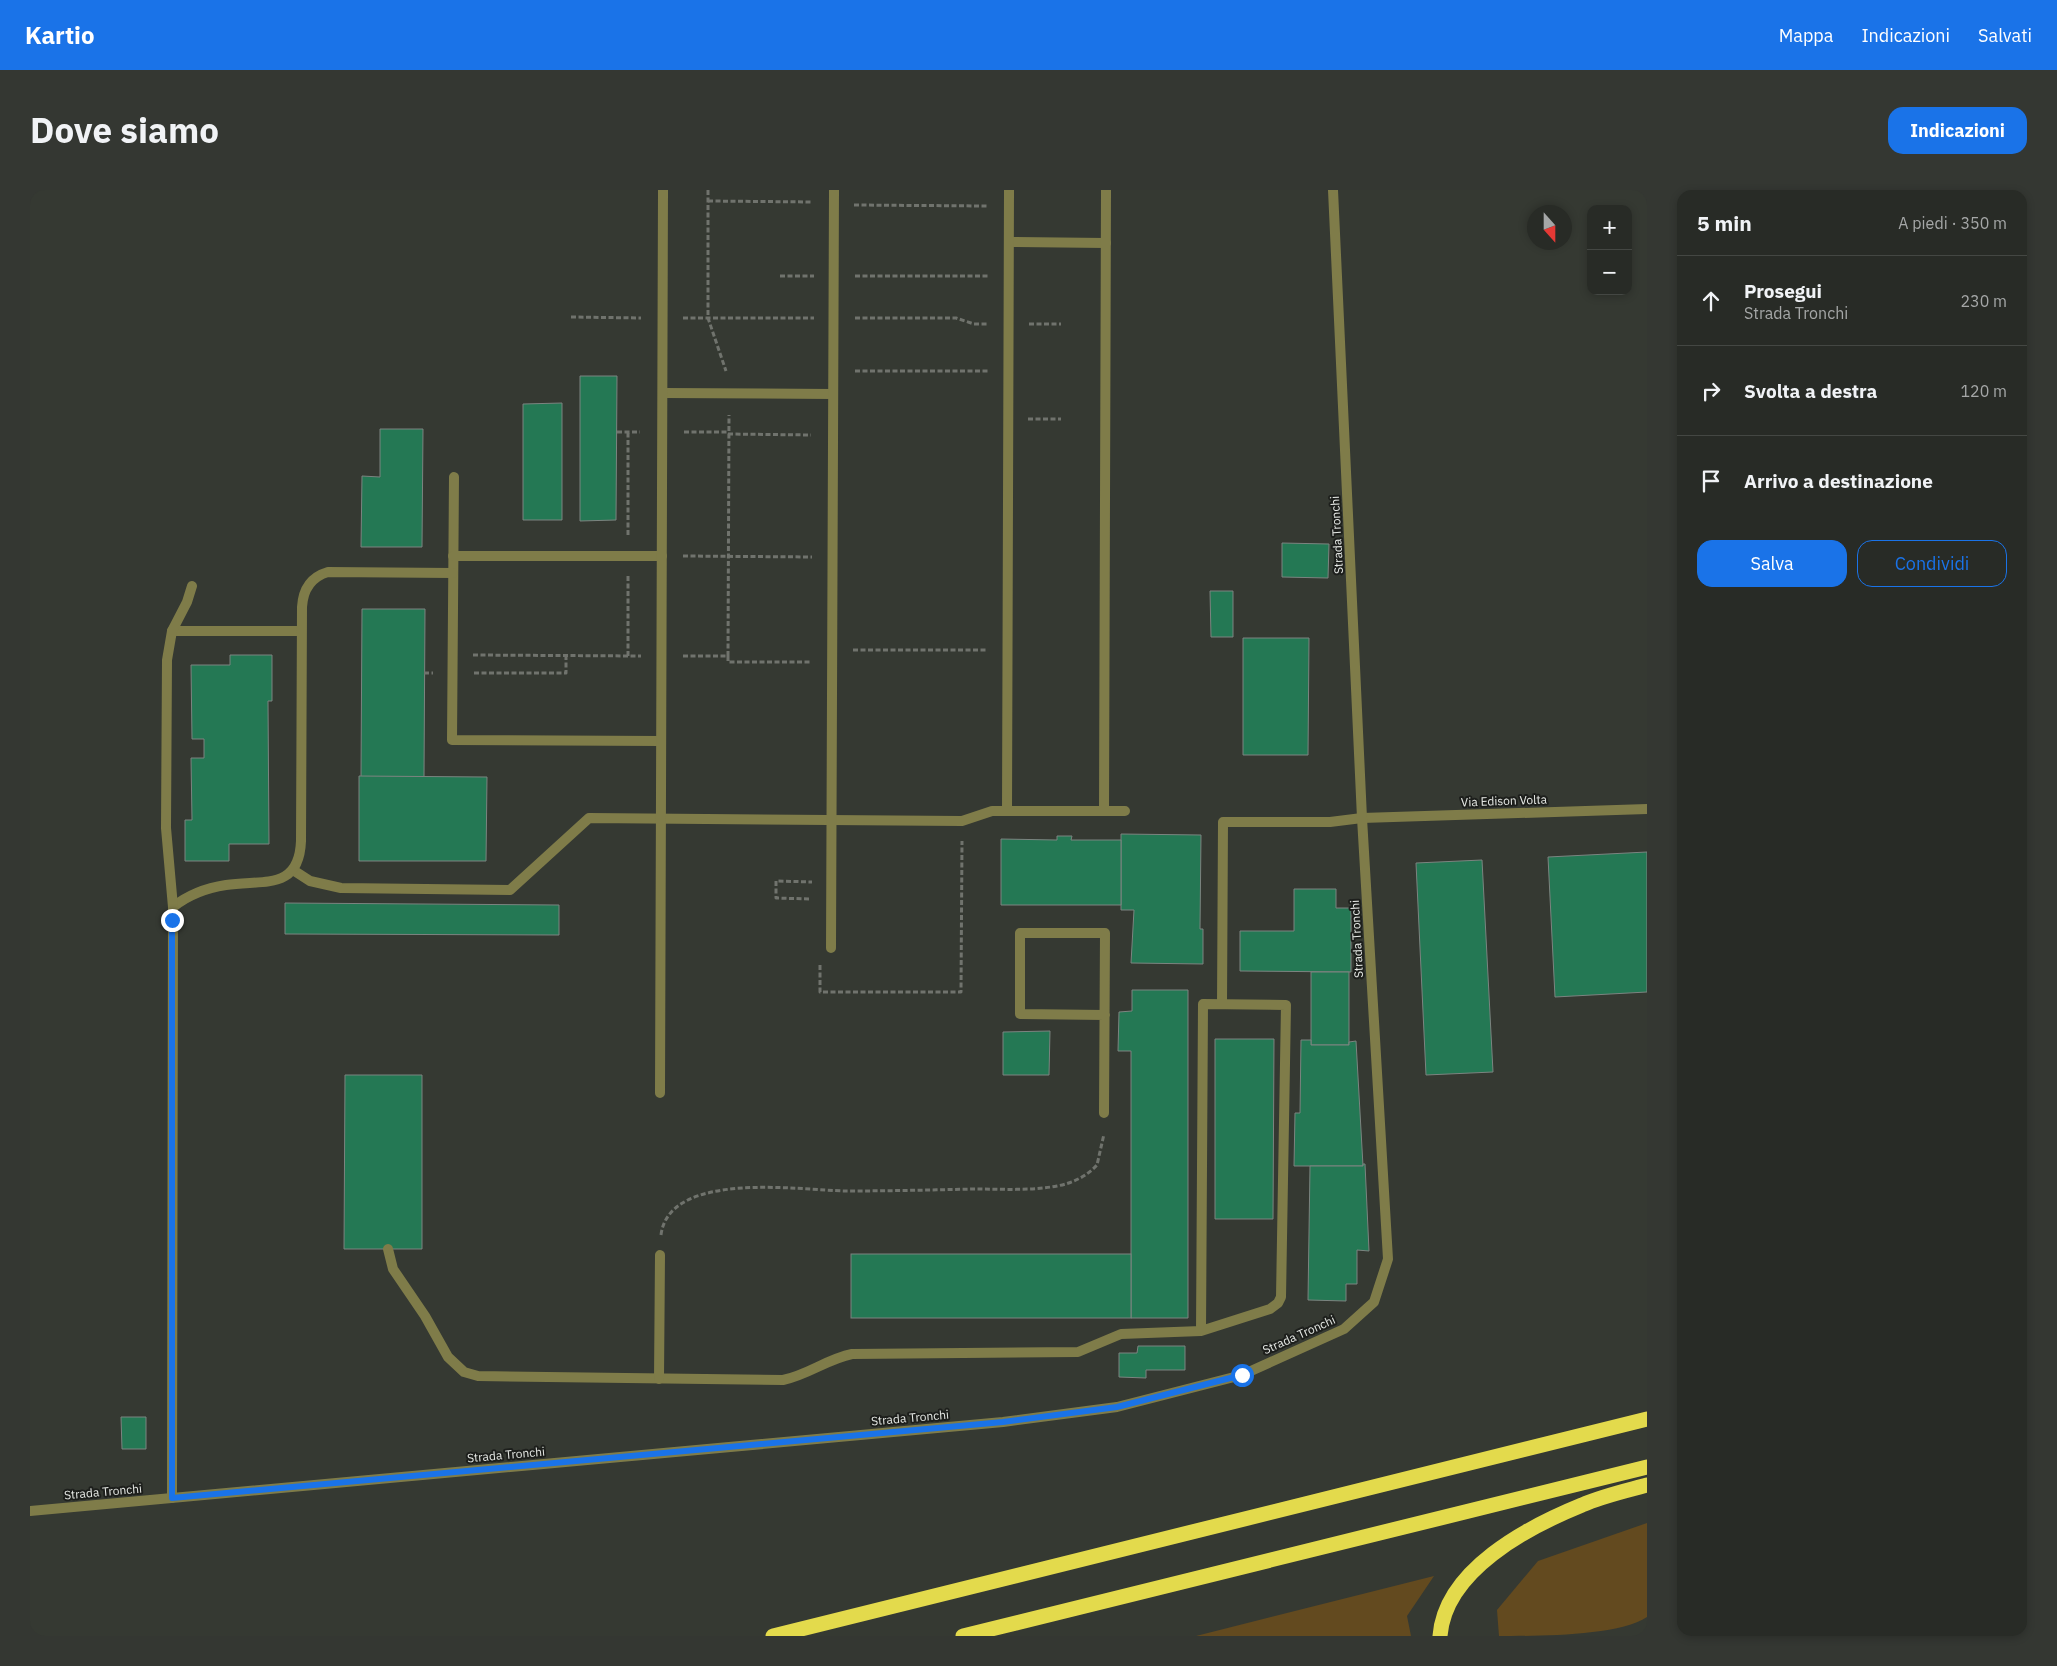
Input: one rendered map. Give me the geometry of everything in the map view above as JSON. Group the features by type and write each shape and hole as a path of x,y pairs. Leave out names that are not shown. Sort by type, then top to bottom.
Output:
{"highway":[{"path":"773,1636 1647,1419"},
{"path":"963,1636 1647,1467"},
{"path":"1440,1636 1449,1606 1463,1583 1485,1559 1519,1536 1582,1505 1647,1485"}],"street":[{"path":"660,1093 664,190"},
{"path":"831,948 834,190"},
{"path":"1007,811 1009,190"},
{"path":"1104,811 1106,190"},
{"name":"Strada Tronchi","path":"30,1511 1003,1422 1107,1408 1242,1375 1344,1329 1374,1302 1388,1259 1362,818 1333,190"},
{"path":"1009,242 1106,243"},
{"path":"663,394 833,394"},
{"path":"454,477 452,740 661,741"},
{"path":"453,556 662,556"},
{"path":"172,907 201,890 228,884 281,878 293,870 300,857 302,599 309,584 321,574 336,572 453,573"},
{"path":"172,1498 172,907 166,828 166,660 172,631 187,602 192,586"},
{"path":"172,631 302,631"},
{"name":"Via Edison Volta","path":"1222,1004 1223,822 1330,822 1362,818 1647,809"},
{"path":"293,870 310,880 341,888 510,890 589,818 962,821 988,811 1126,811"},
{"path":"1104,1015 1020,1014 1020,933 1105,933 1104,1113"},
{"path":"388,1249 393,1269 425,1316 448,1357 464,1372 488,1377 783,1380 799,1376 824,1362 852,1354 1078,1352 1121,1334 1201,1331 1270,1309 1278,1303 1282,1289 1286,1005 1203,1004 1201,1331"},
{"path":"659,1380 660,1255"}],"path":[{"path":"708,201 808,201 834,205 1009,206"},
{"path":"780,276 997,276"},
{"path":"833,371 997,371"},
{"path":"1020,419 1061,418"},
{"path":"728,434 812,435"},
{"path":"662,556 832,557"},
{"path":"728,656 728,662 821,662 821,650 1007,650"},
{"path":"424,673 566,673 566,656"},
{"path":"820,964 820,992 961,992 962,821"},
{"path":"811,899 776,898 776,882 820,882"},
{"path":"660,1255 661,1232 668,1213 685,1201 725,1190 762,1187 844,1191 1028,1189 1046,1188 1073,1181 1091,1172 1097,1165 1103,1147 1104,1113"}],"shaded area":[{"path":"1647,1523 1647,1617 1618,1628 1577,1634 1499,1636 1497,1610 1538,1561"},
{"path":"1434,1576 1407,1616 1411,1636 1196,1636"}],"building":[{"path":"580,376 617,376 616,520 580,521"},
{"path":"562,403 562,520 523,520 523,404"},
{"path":"380,429 423,429 422,547 361,547 362,476 380,477"},
{"path":"1282,543 1329,544 1328,578 1282,577"},
{"path":"1210,591 1233,591 1233,637 1211,637"},
{"path":"362,609 425,609 424,777 361,777"},
{"path":"1243,638 1309,638 1308,755 1243,755"},
{"path":"230,655 272,655 272,701 268,701 269,844 229,844 229,861 185,861 185,820 192,820 191,758 204,758 204,739 192,739 191,665 230,665"},
{"path":"359,776 487,777 486,861 359,861"},
{"path":"1121,834 1201,835 1200,929 1203,929 1203,964 1131,963 1134,910 1121,910"},
{"path":"1057,836 1072,836 1071,840 1121,840 1121,905 1001,905 1001,839 1057,840"},
{"path":"1647,852 1647,992 1555,997 1548,857"},
{"path":"1482,860 1493,1072 1426,1075 1416,863"},
{"path":"1294,889 1336,889 1336,908 1351,908 1351,972 1240,971 1240,931 1294,931"},
{"path":"285,903 559,905 559,935 285,934"},
{"path":"1311,972 1349,972 1349,1045 1311,1045"},
{"path":"1132,990 1188,990 1188,1318 1131,1318 1131,1051 1118,1051 1119,1012 1132,1011"},
{"path":"1050,1031 1049,1075 1003,1075 1003,1032"},
{"path":"1215,1039 1274,1039 1273,1219 1215,1219"},
{"path":"1301,1040 1311,1040 1311,1045 1349,1045 1349,1042 1356,1041 1363,1166 1294,1166 1295,1113 1300,1113"},
{"path":"345,1075 422,1075 422,1249 344,1249"},
{"path":"1365,1164 1369,1251 1357,1250 1357,1284 1346,1284 1346,1301 1308,1300 1310,1166 1363,1166"},
{"path":"851,1254 1131,1254 1131,1318 851,1318"},
{"path":"1138,1346 1185,1346 1185,1370 1146,1370 1146,1378 1119,1377 1119,1353 1137,1353"},
{"path":"121,1417 146,1417 146,1449 122,1449"}],"route":[{"path":"172,920 172,1498 1003,1422 1117,1407 1242,1375"}]}
